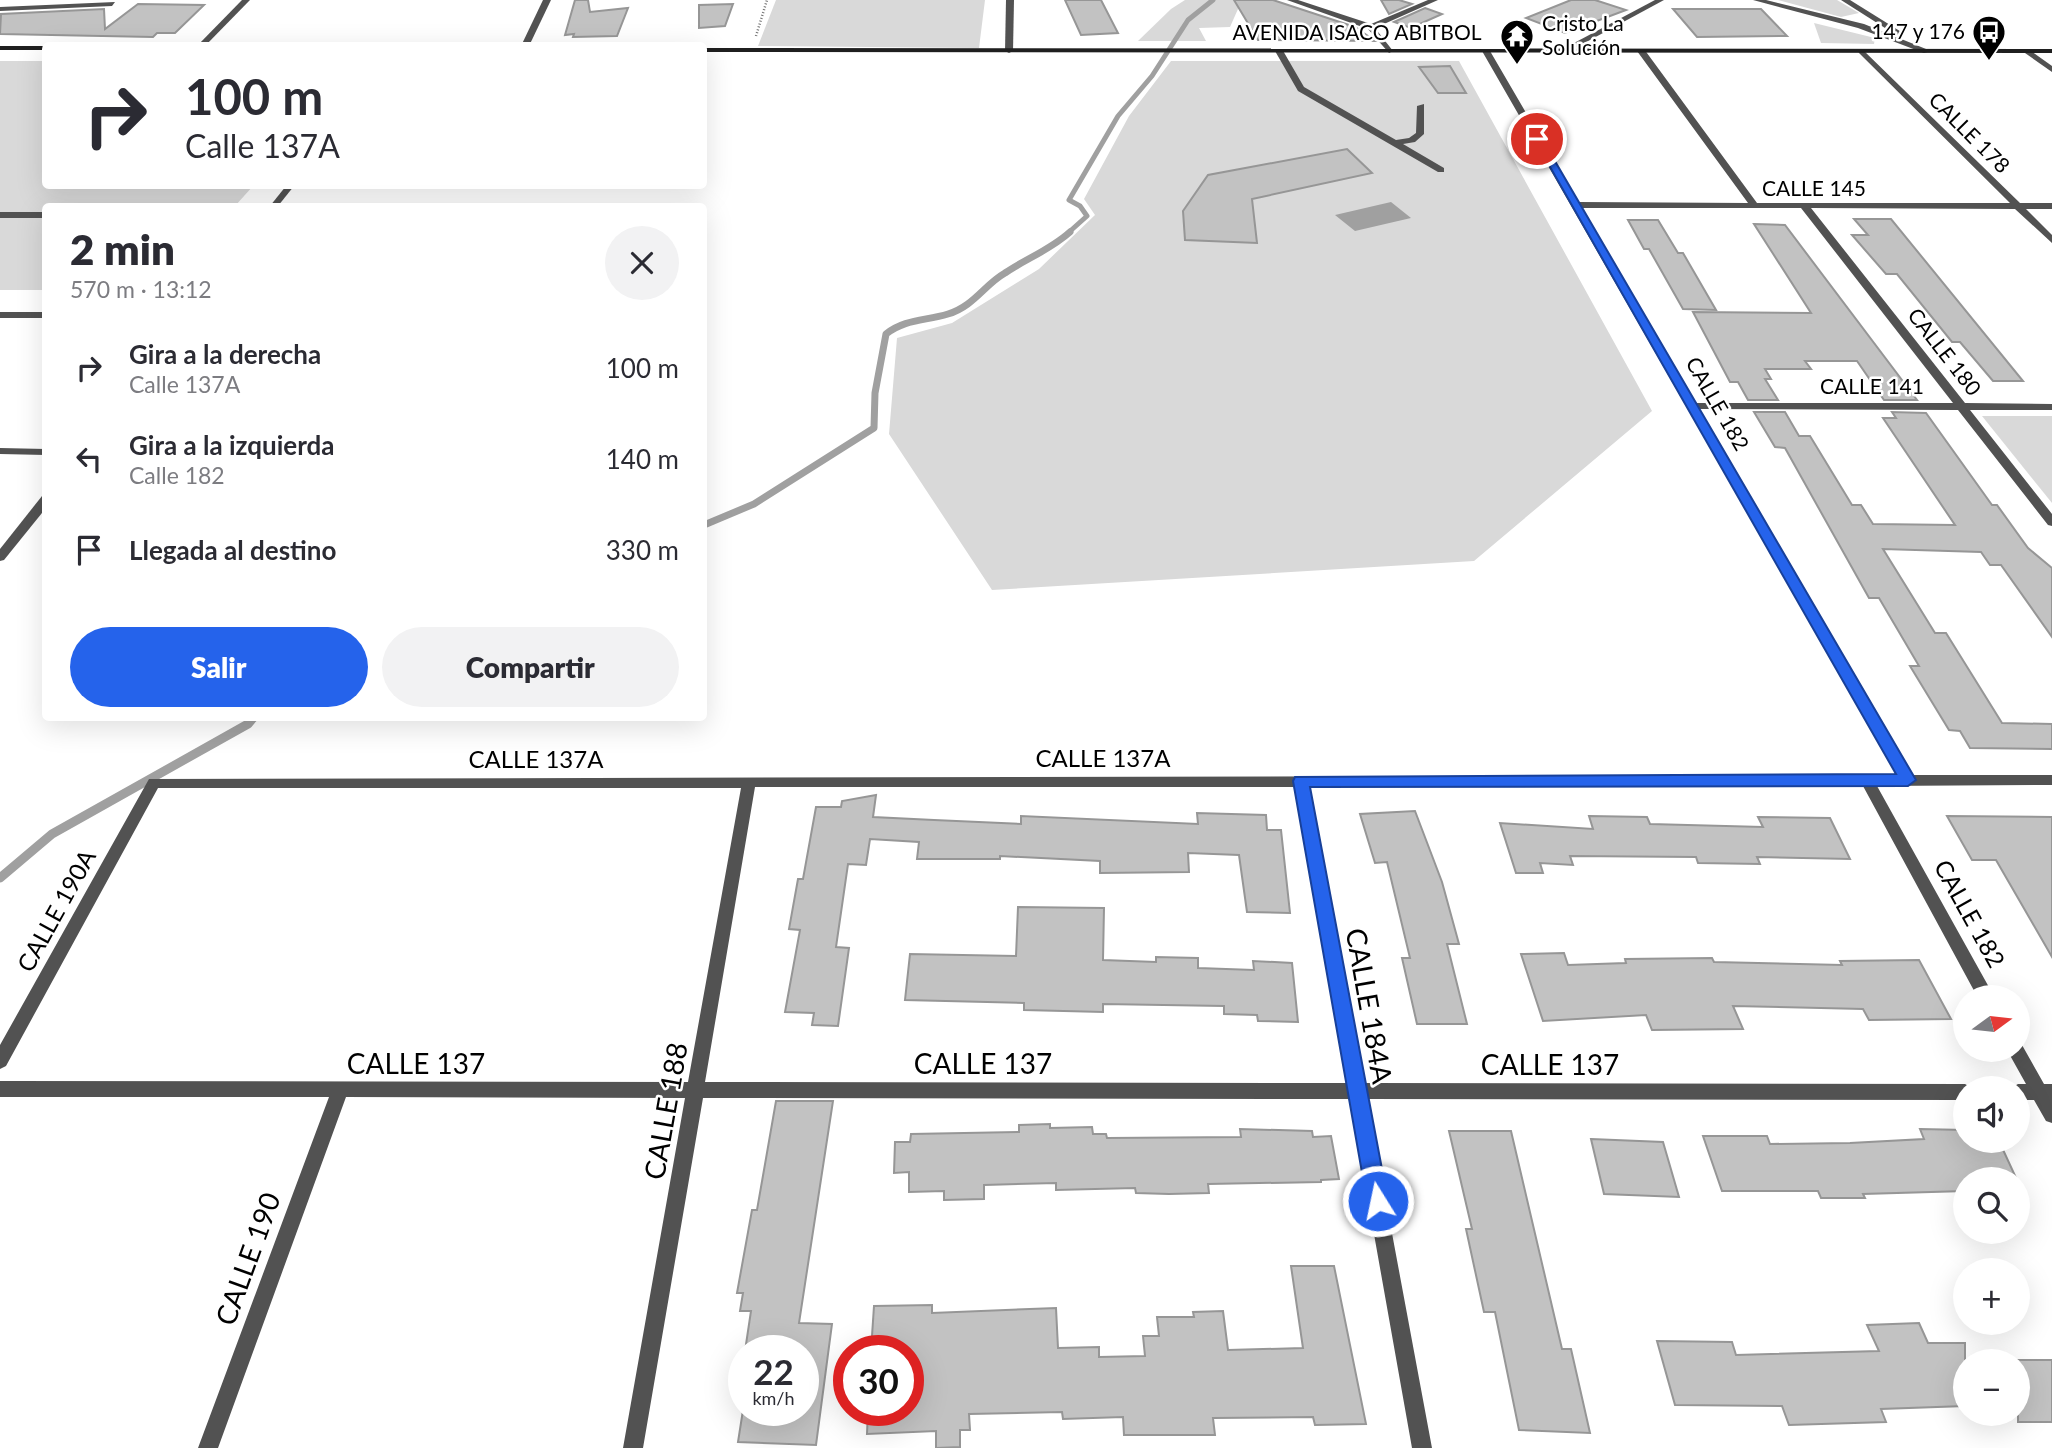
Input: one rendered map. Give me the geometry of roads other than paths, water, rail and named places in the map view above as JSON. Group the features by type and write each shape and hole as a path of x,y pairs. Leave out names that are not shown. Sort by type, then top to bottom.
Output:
{"main road":[{"path":"0,48 42,48"},
{"name":"AVENIDA ISACO ABITBOL","path":"707,50 2052,51"}],"street":[{"path":"204,42 246,0"},
{"path":"527,42 547,0"},
{"path":"1009,51 1010,0"},
{"path":"1291,0 1371,27 1389,51"},
{"path":"1371,27 1434,0"},
{"path":"1563,51 1660,0"},
{"path":"1757,0 1861,26 1927,51"},
{"path":"1845,0 1927,51"},
{"path":"0,9 113,4"},
{"path":"1279,51 1301,89 1441,170"},
{"name":"CALLE 182","path":"1486,51 1908,780"},
{"path":"1641,51 1755,206"},
{"name":"CALLE 178","path":"1862,51 2052,240"},
{"path":"2028,51 2052,70"},
{"path":"1395,143 1412,140 1420,134 1421,106"},
{"path":"276,203 288,189"},
{"name":"CALLE 145","path":"1575,205 2052,206"},
{"name":"CALLE 180","path":"1805,207 2052,522"},
{"path":"0,215 42,215"},
{"path":"0,315 42,315"},
{"name":"CALLE 141","path":"1692,406 2052,407"},
{"path":"0,452 42,452"},
{"path":"0,557 42,504"},
{"name":"CALLE 182","path":"1867,780 1980,985"},
{"name":"CALLE 137A","path":"154,783 2052,780"},
{"name":"CALLE 184A","path":"1301,781 1422,1448"},
{"name":"CALLE 188","path":"633,1448 749,782"},
{"name":"CALLE 190A","path":"0,1061 154,783"},
{"path":"2025,1062 2046,1092 2052,1115"},
{"name":"CALLE 137","path":"0,1089 1953,1092"},
{"name":"CALLE 190","path":"208,1448 340,1090"}],"waterway":[{"path":"1068,233 1087,216 1080,206 1069,200 1118,116 1152,76 1188,20 1213,0"},
{"path":"707,524 754,504 874,428 875,393 886,334 908,323 948,314 965,306 998,278 1070,232"},
{"path":"0,878 52,834 250,721"}],"place":[{"name":"147 y 176","path":"1989,62"},
{"name":"Cristo La Solución","path":"1517,66"}]}
